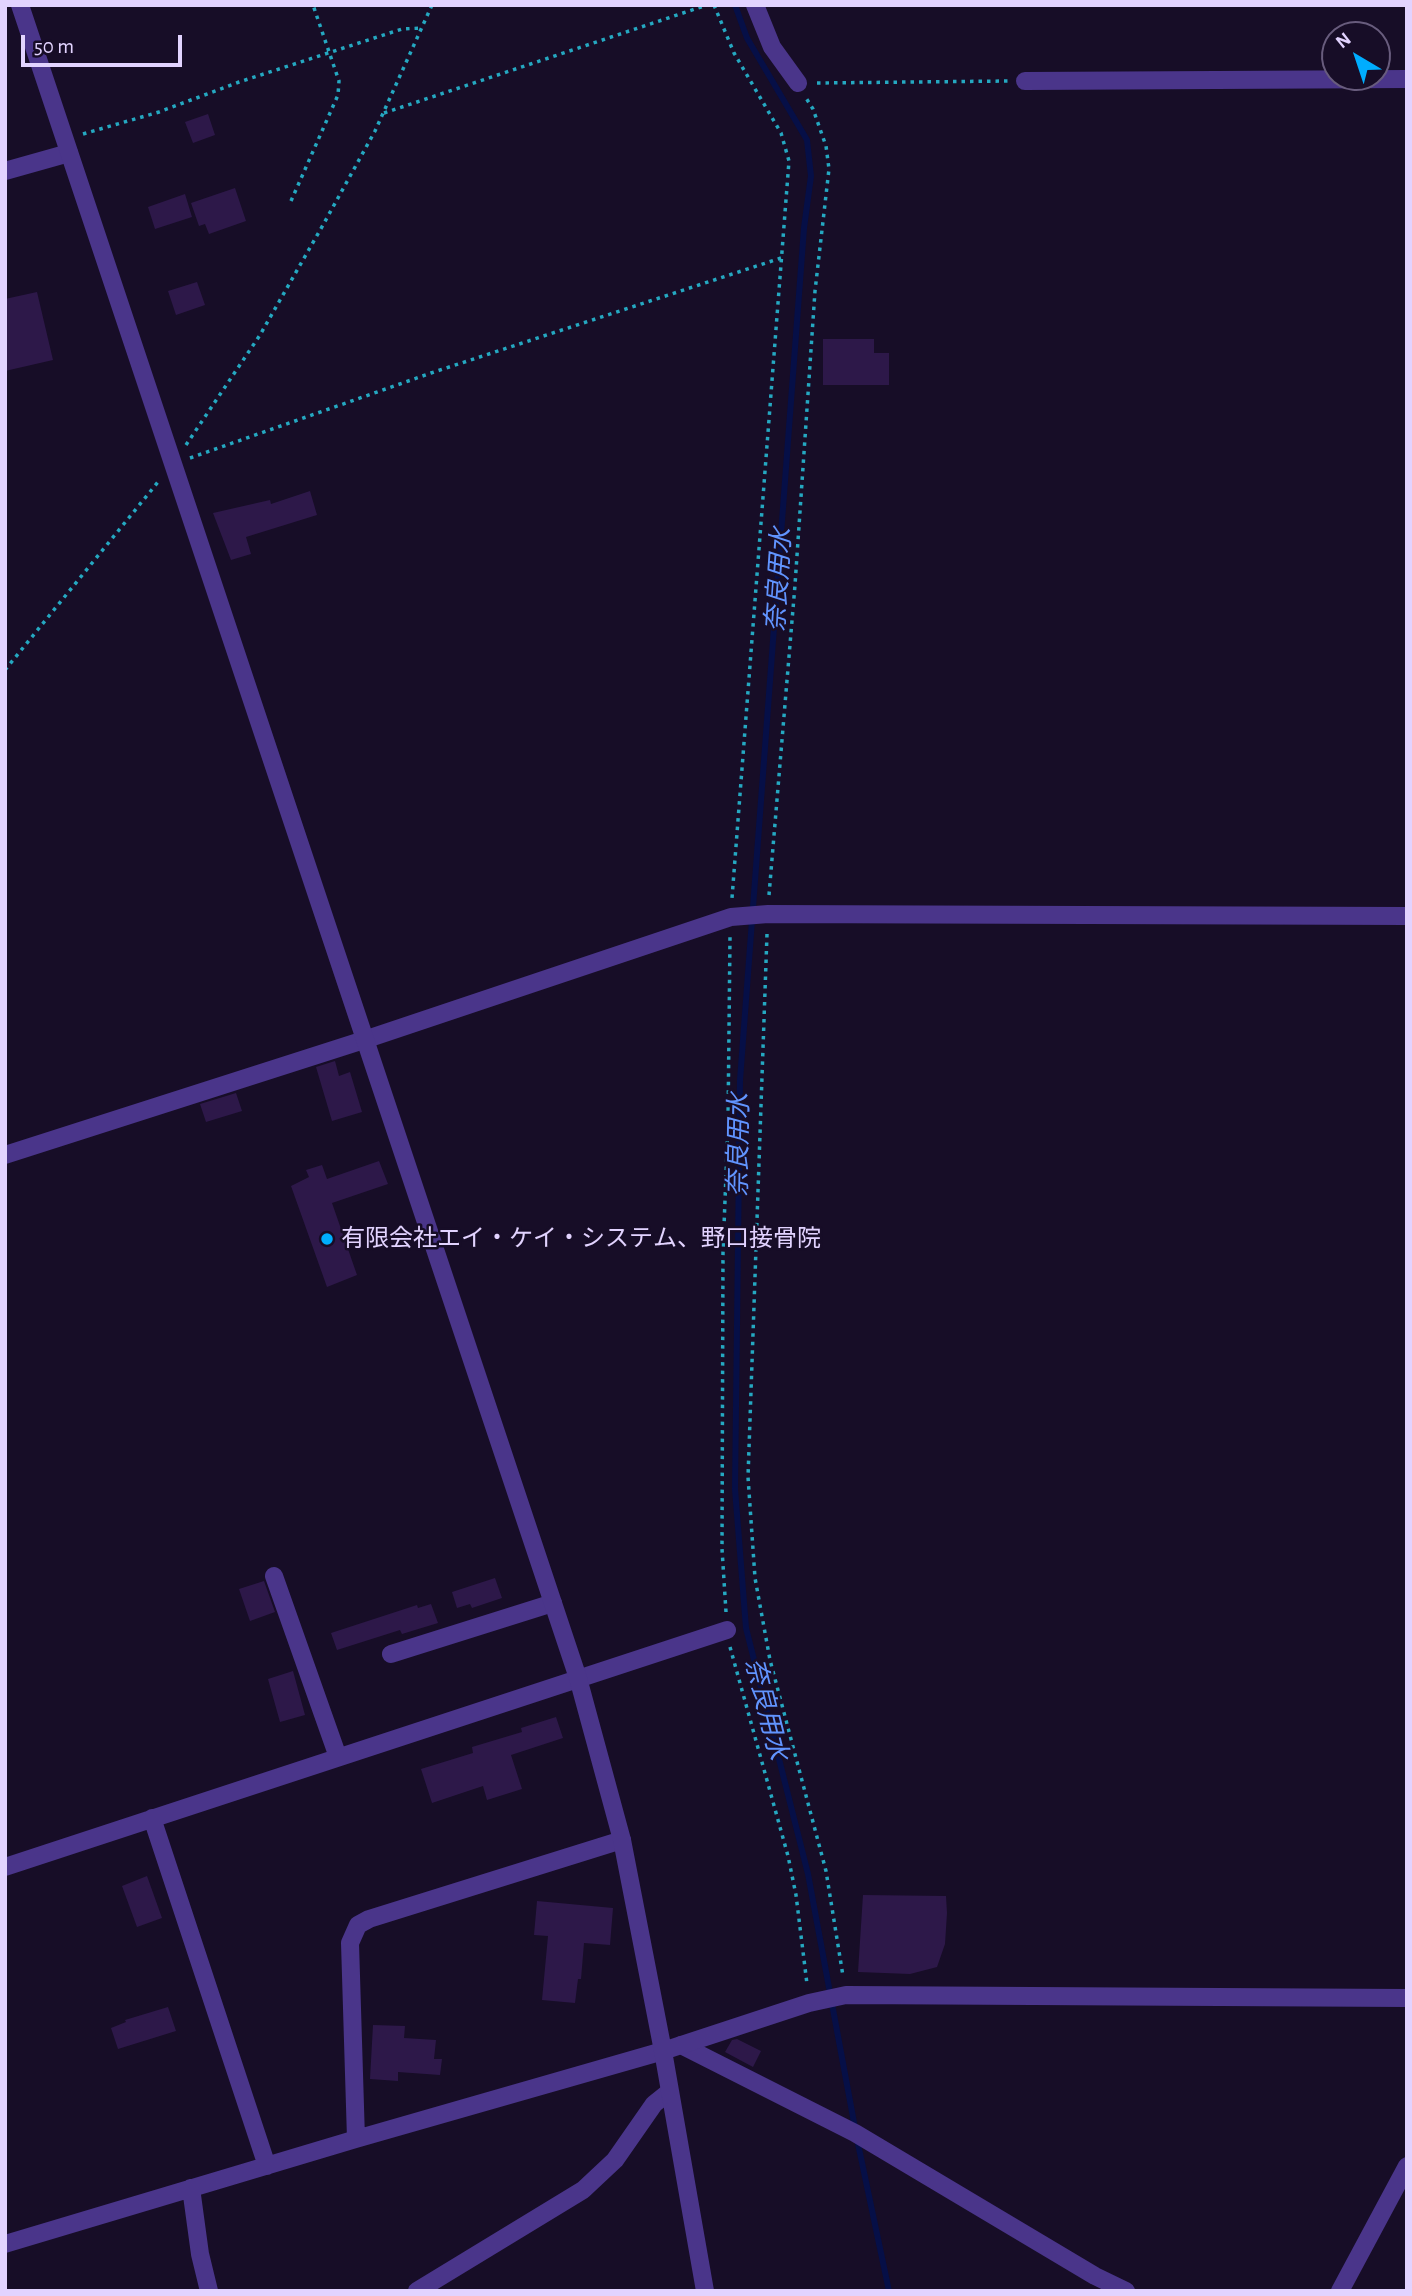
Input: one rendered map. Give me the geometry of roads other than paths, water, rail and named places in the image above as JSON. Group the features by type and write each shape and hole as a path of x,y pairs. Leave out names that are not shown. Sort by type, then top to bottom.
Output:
{"street":[{"path":"20,5 578,1678 622,1840 663,2051 705,2291"},
{"path":"755,5 772,47 798,83"},
{"path":"1025,81 1407,79"},
{"path":"5,171 67,146"},
{"path":"5,1155 364,1040 731,917 768,914 1407,916"},
{"path":"274,1576 338,1756"},
{"path":"391,1654 553,1603"},
{"path":"5,1867 727,1629"},
{"path":"152,1818 267,2166"},
{"path":"356,2139 351,1943 358,1925 369,1919 622,1840"},
{"path":"5,2244 663,2051 813,2002 845,1995 1407,1998"},
{"path":"681,2045 855,2133 1095,2276 1126,2291"},
{"path":"417,2291 583,2190 615,2160 654,2104 669,2092"},
{"path":"1340,2291 1407,2166"},
{"path":"191,2188 200,2253 209,2291"}],"waterway":[{"name":"奈良用水","path":"735,5 747,38 807,140 811,176 804,228 740,1080 735,1489 746,1628 808,1874 855,2128"},
{"name":"奈良用水","path":"857,2139 889,2291"}],"place":[{"name":"有限会社エイ・ケイ・システム、野口接骨院","path":"327,1239"}]}
